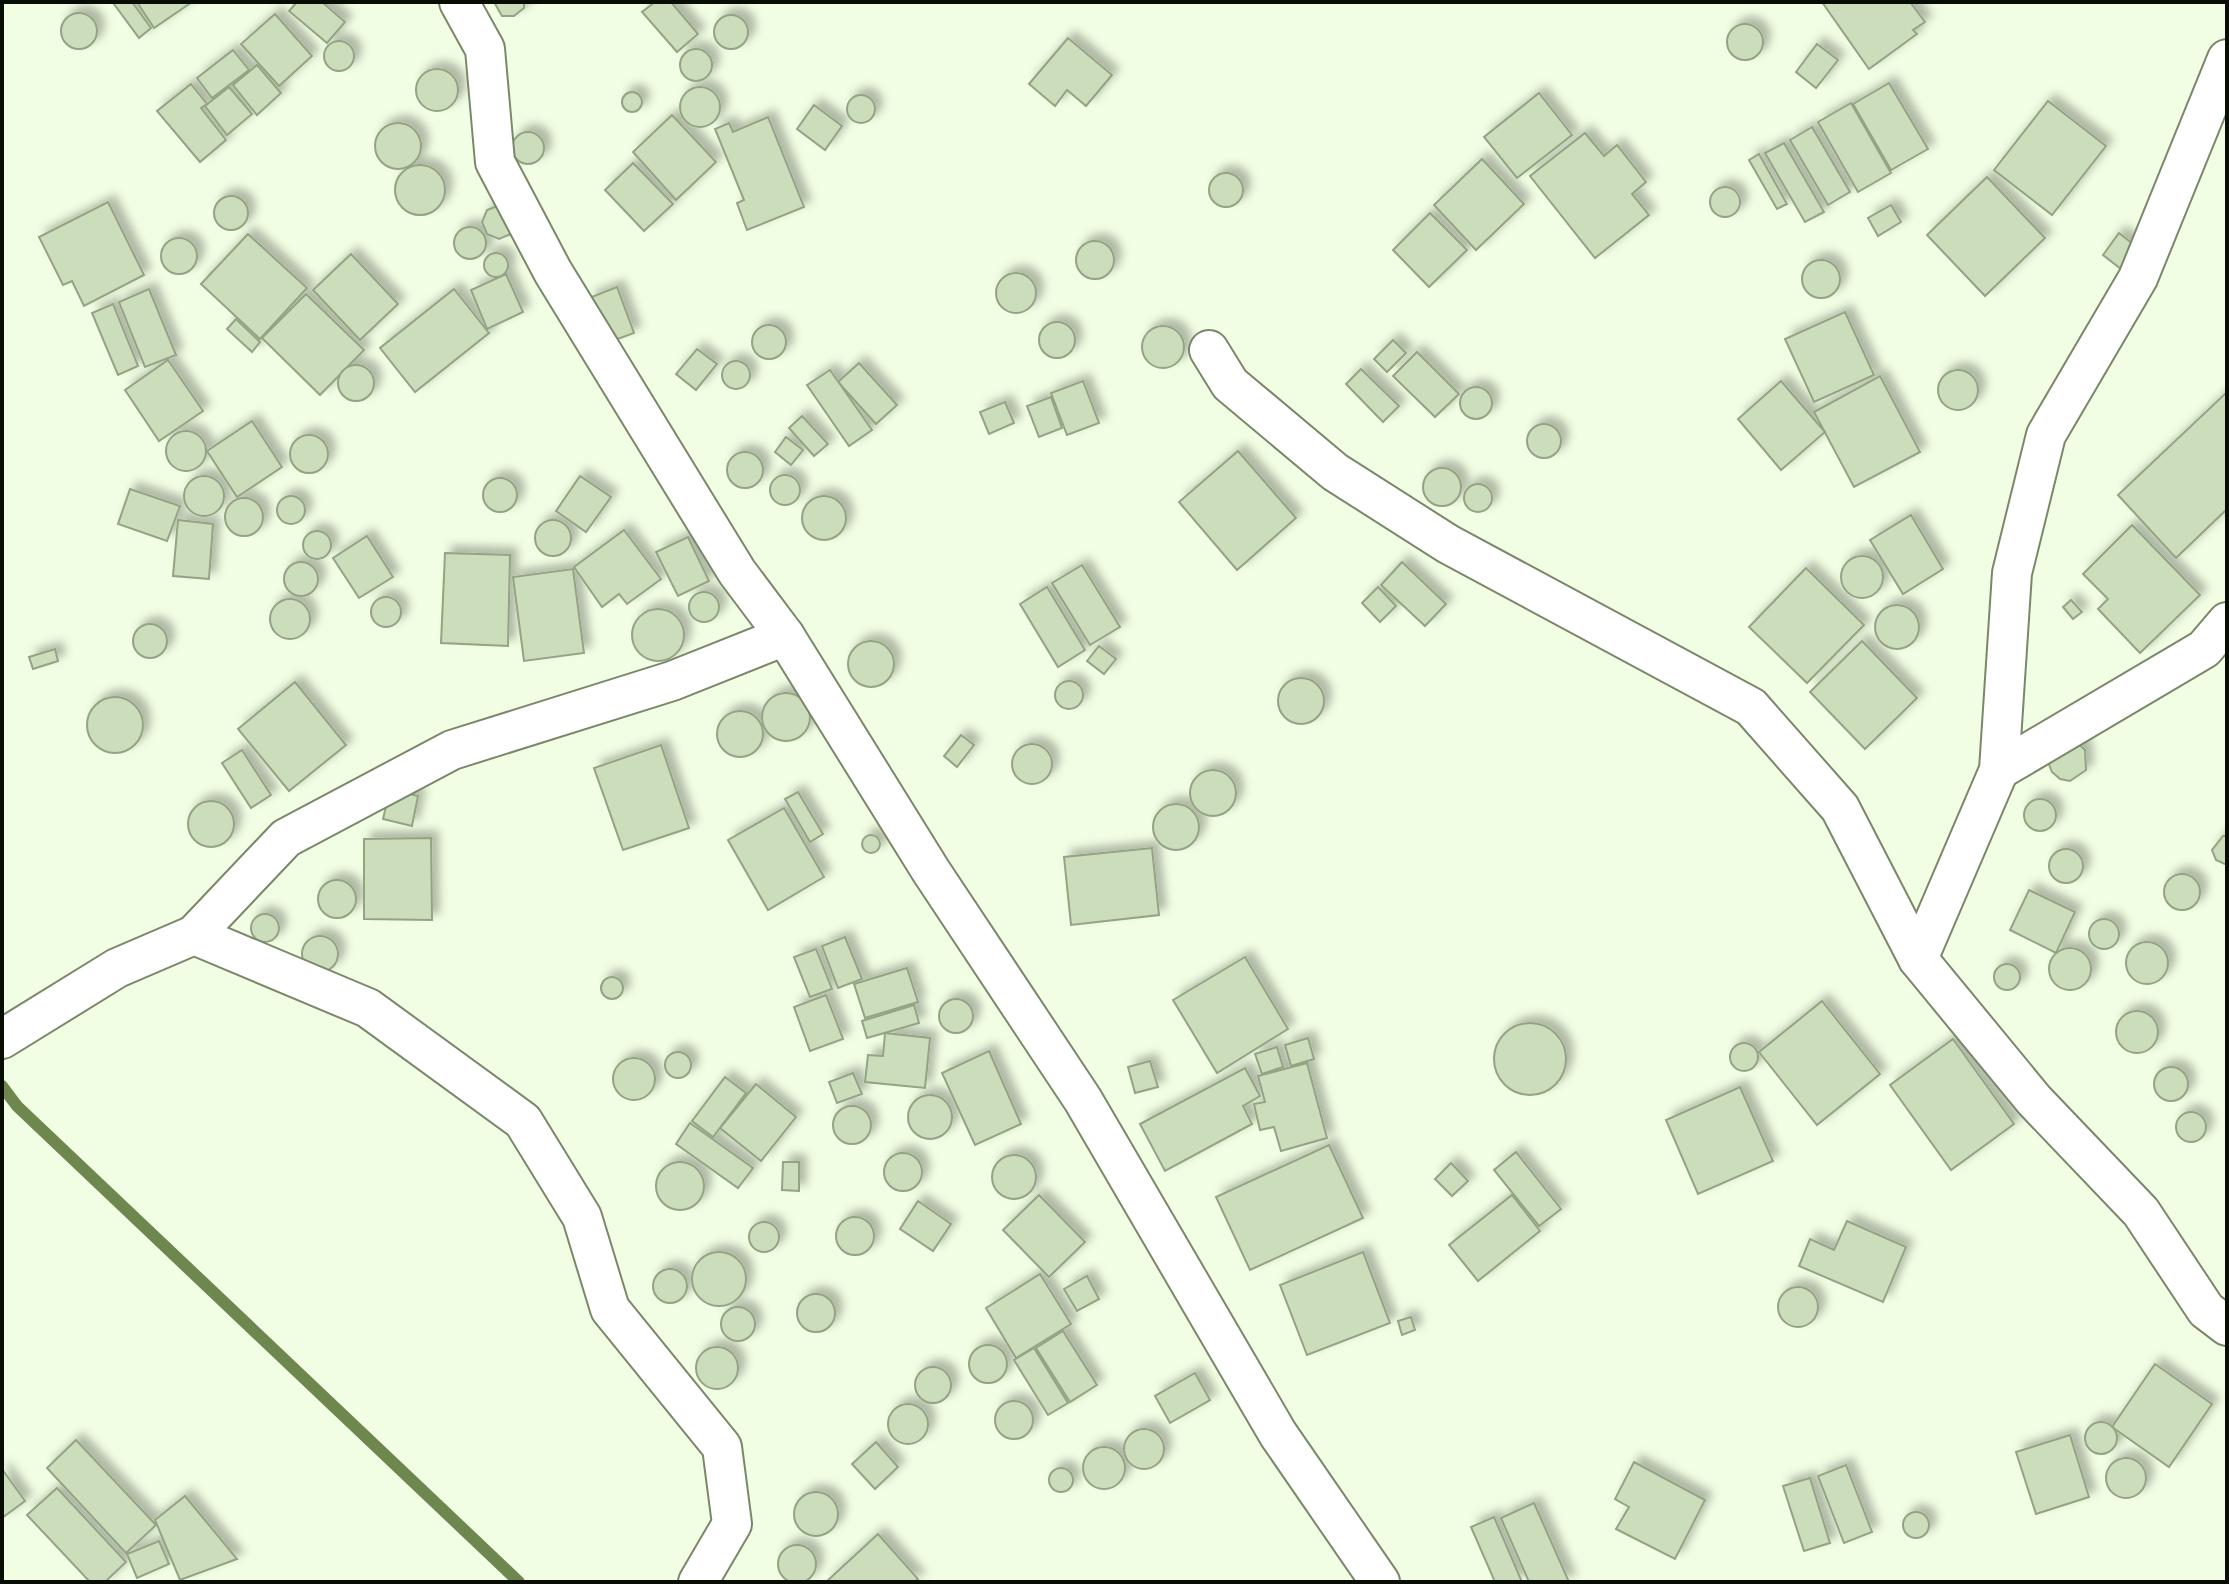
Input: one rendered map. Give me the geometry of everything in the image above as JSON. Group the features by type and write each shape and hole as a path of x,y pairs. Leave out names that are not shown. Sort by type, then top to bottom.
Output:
{"street":[{"path":"459,2 485,49 495,162 553,272 737,572 785,636 931,871 1083,1100 1278,1434 1380,1582"},
{"path":"1918,959 1999,770 2012,573 2046,435 2138,278 2227,59"},
{"path":"1209,350 1230,384 1335,472 1448,544 1751,707 1840,808 1918,959 2034,1100 2141,1212 2206,1310 2227,1326"},
{"path":"1999,770 2204,649 2227,622"},
{"path":"2,1039 117,968 194,935 286,838 452,750 672,681 785,636"},
{"path":"194,935 368,1008 523,1121 582,1217 610,1309 722,1447 732,1524 698,1582"}],"building":[{"path":"132,2 151,28 139,38 114,4"},
{"path":"137,2 192,2 154,28"},
{"path":"297,2 322,2 345,22 327,43 289,11"},
{"path":"494,2 524,2 524,8 514,16 502,16"},
{"path":"655,2 671,2 698,34 677,52 642,12"},
{"path":"1822,2 1910,2 1925,22 1913,30 1917,34 1869,69"},
{"path":"79,13 92,18 97,31 92,44 79,49 66,44 61,31 66,18"},
{"path":"275,14 312,56 279,86 241,44"},
{"path":"731,15 743,20 748,32 743,44 731,49 719,44 714,32 719,20"},
{"path":"1745,24 1758,29 1763,42 1758,55 1745,60 1732,55 1727,42 1732,29"},
{"path":"1068,38 1112,75 1086,106 1067,90 1055,106 1029,84"},
{"path":"339,41 345,42 353,50 353,62 345,70 339,71 333,70 325,62 324,56 325,50 333,42"},
{"path":"1817,44 1838,60 1816,88 1796,72"},
{"path":"696,49 707,54 712,65 707,76 696,81 685,76 680,65 685,54"},
{"path":"233,50 249,70 212,98 197,78"},
{"path":"257,65 281,93 257,115 233,85"},
{"path":"437,69 452,75 458,90 452,105 437,111 422,105 416,90 422,75"},
{"path":"1889,83 1928,149 1891,170 1853,104"},
{"path":"191,84 207,104 201,108 226,140 200,162 157,111"},
{"path":"229,87 252,114 227,135 205,106"},
{"path":"700,87 714,93 720,107 714,121 700,127 686,121 680,107 686,93"},
{"path":"628,92 636,92 642,102 636,112 628,112 622,106 622,98"},
{"path":"1539,93 1572,135 1517,178 1484,137"},
{"path":"861,95 871,99 875,109 871,119 861,123 851,119 847,109 851,99"},
{"path":"2048,101 2106,146 2052,215 1994,170"},
{"path":"1851,103 1891,173 1858,192 1818,122"},
{"path":"814,105 842,126 825,150 797,129"},
{"path":"672,115 716,162 676,200 633,152"},
{"path":"768,117 804,207 747,230 737,203 744,200 715,129 729,123 733,132"},
{"path":"398,123 414,130 421,146 414,162 398,169 382,162 375,146 382,130"},
{"path":"1812,127 1850,192 1828,205 1790,140"},
{"path":"528,132 539,137 544,148 539,159 528,164 517,159 512,148 517,137"},
{"path":"1585,133 1604,156 1617,145 1646,182 1632,194 1649,215 1595,258 1530,176"},
{"path":"1784,143 1824,212 1805,222 1765,153"},
{"path":"1759,154 1787,204 1777,209 1749,160"},
{"path":"1482,159 1524,204 1476,250 1434,205"},
{"path":"633,163 673,204 644,231 605,190"},
{"path":"420,165 438,172 445,190 438,208 420,215 402,208 395,190 402,172"},
{"path":"1226,173 1238,178 1243,190 1238,202 1226,207 1214,202 1209,190 1214,178"},
{"path":"1987,177 2045,238 1985,296 1927,235"},
{"path":"1725,187 1736,191 1740,202 1736,213 1725,217 1714,213 1710,202 1714,191"},
{"path":"231,196 243,201 248,213 243,225 231,230 219,225 214,213 219,201"},
{"path":"108,202 144,275 84,306 72,281 63,285 39,237"},
{"path":"500,205 516,222 511,234 499,239 487,234 482,222 487,210"},
{"path":"1891,205 1901,222 1878,236 1868,218"},
{"path":"1430,213 1467,250 1429,287 1393,250"},
{"path":"470,227 481,232 486,243 481,254 470,259 459,254 454,243 459,232"},
{"path":"2119,233 2138,248 2121,269 2103,255"},
{"path":"248,234 307,288 260,339 201,284"},
{"path":"179,238 192,243 197,256 192,269 179,274 166,269 161,256 166,243"},
{"path":"1095,241 1108,247 1114,260 1108,273 1095,279 1082,273 1076,260 1082,247"},
{"path":"491,253 501,253 508,260 508,270 501,277 491,277 484,270 484,260"},
{"path":"351,254 398,304 360,340 313,290"},
{"path":"1821,260 1835,265 1840,279 1835,293 1821,298 1807,293 1802,279 1807,265"},
{"path":"1016,273 1030,279 1036,293 1030,307 1016,313 1002,307 996,293 1002,279"},
{"path":"506,274 523,312 487,329 471,290"},
{"path":"617,287 634,333 607,343 589,298"},
{"path":"149,289 176,355 145,367 119,302"},
{"path":"454,289 489,333 415,392 380,348"},
{"path":"306,294 364,350 320,395 262,338"},
{"path":"113,304 138,366 118,375 92,313"},
{"path":"1845,312 1874,375 1814,402 1785,339"},
{"path":"236,319 260,342 252,352 227,329"},
{"path":"1057,322 1070,327 1075,340 1070,353 1057,358 1044,353 1039,340 1044,327"},
{"path":"769,325 781,330 786,342 781,354 769,359 757,354 752,342 757,330"},
{"path":"1163,326 1178,332 1184,347 1178,362 1163,368 1148,362 1142,347 1148,332"},
{"path":"1393,340 1406,353 1387,372 1374,359"},
{"path":"697,349 717,364 696,390 676,374"},
{"path":"1417,352 1459,394 1435,417 1393,376"},
{"path":"168,360 203,411 159,441 125,390"},
{"path":"736,361 746,365 750,375 746,385 736,389 726,385 722,375 726,365"},
{"path":"859,363 897,405 876,424 838,382"},
{"path":"356,365 368,371 374,383 368,395 356,401 344,395 338,383 344,371"},
{"path":"1361,369 1399,406 1383,422 1346,384"},
{"path":"830,370 872,430 849,446 807,385"},
{"path":"1958,370 1972,376 1978,390 1972,404 1958,410 1944,404 1938,390 1944,376"},
{"path":"1880,376 1920,452 1854,487 1814,412"},
{"path":"1083,381 1099,423 1067,435 1051,393"},
{"path":"1781,381 1825,432 1781,470 1738,419"},
{"path":"1476,387 1487,392 1492,403 1487,414 1476,419 1465,414 1460,403 1465,392"},
{"path":"2227,392 2227,509 2176,558 2118,495"},
{"path":"1051,397 1062,428 1039,437 1027,406"},
{"path":"1005,402 1014,423 989,434 980,412"},
{"path":"802,416 828,444 814,456 789,428"},
{"path":"252,421 282,467 237,497 207,451"},
{"path":"1544,424 1556,429 1561,441 1556,453 1544,458 1532,453 1527,441 1532,429"},
{"path":"186,431 200,437 206,451 200,465 186,471 172,465 166,451 172,437"},
{"path":"309,435 322,441 328,454 322,467 309,473 296,467 290,454 296,441"},
{"path":"786,437 803,450 791,465 775,452"},
{"path":"1238,451 1296,518 1237,570 1179,502"},
{"path":"745,452 758,457 763,470 758,483 745,488 732,483 727,470 732,457"},
{"path":"1442,468 1455,474 1461,487 1455,500 1442,506 1429,500 1423,487 1429,474"},
{"path":"785,475 796,479 800,490 796,501 785,505 774,501 770,490 774,479"},
{"path":"204,476 218,482 224,496 218,510 204,516 190,510 184,496 190,482"},
{"path":"580,476 611,497 586,532 556,511"},
{"path":"500,478 512,483 517,495 512,507 500,512 488,507 483,495 488,483"},
{"path":"1478,484 1488,488 1492,498 1488,508 1478,512 1468,508 1464,498 1468,488"},
{"path":"130,489 180,506 167,541 118,524"},
{"path":"291,496 301,500 305,510 301,520 291,524 281,520 277,510 281,500"},
{"path":"824,496 840,502 846,518 840,534 824,540 808,534 802,518 808,502"},
{"path":"244,498 257,504 263,517 257,530 244,536 231,530 225,517 231,504"},
{"path":"1911,515 1943,569 1903,594 1870,540"},
{"path":"178,520 213,524 209,579 173,576"},
{"path":"553,520 566,525 571,538 566,551 553,556 540,551 535,538 540,525"},
{"path":"2132,525 2200,595 2140,653 2098,609 2108,599 2083,574"},
{"path":"624,530 661,579 627,604 619,594 602,607 574,567"},
{"path":"317,531 327,535 331,545 327,555 317,559 307,555 303,545 307,535"},
{"path":"367,536 393,577 359,598 333,558"},
{"path":"688,537 709,581 678,596 656,552"},
{"path":"445,553 510,555 508,646 441,643"},
{"path":"1862,556 1877,562 1883,577 1877,592 1862,598 1847,592 1841,577 1847,562"},
{"path":"301,562 313,567 318,579 313,591 301,596 289,591 284,579 289,567"},
{"path":"1402,562 1446,604 1425,626 1381,585"},
{"path":"1082,565 1120,627 1090,645 1052,583"},
{"path":"1806,568 1864,625 1807,683 1749,627"},
{"path":"573,569 584,653 524,661 513,577"},
{"path":"1047,587 1085,650 1058,667 1020,604"},
{"path":"1378,587 1396,606 1380,622 1362,603"},
{"path":"704,592 715,596 719,607 715,618 704,622 693,618 689,607 693,596"},
{"path":"386,597 396,602 401,612 396,622 386,627 376,622 371,612 376,602"},
{"path":"290,599 304,605 310,619 304,633 290,639 276,633 270,619 276,605"},
{"path":"2071,600 2082,612 2073,619 2063,607"},
{"path":"1897,605 1913,611 1919,627 1913,643 1897,649 1881,643 1875,627 1881,611"},
{"path":"658,609 676,617 684,635 676,653 658,661 640,653 632,635 640,617"},
{"path":"150,624 162,629 167,641 162,653 150,658 138,653 133,641 138,629"},
{"path":"871,641 887,648 894,664 887,680 871,687 855,680 848,664 855,648"},
{"path":"1862,641 1917,698 1865,749 1810,692"},
{"path":"1099,646 1116,659 1104,674 1087,661"},
{"path":"55,649 58,661 33,669 29,657"},
{"path":"1301,678 1317,685 1324,701 1317,717 1301,724 1285,717 1278,701 1285,685"},
{"path":"1069,681 1079,685 1083,695 1079,705 1069,709 1059,705 1055,695 1059,685"},
{"path":"295,682 346,745 289,791 238,729"},
{"path":"786,693 803,700 810,717 803,734 786,741 769,734 762,717 769,700"},
{"path":"115,697 135,705 143,725 135,745 115,753 95,745 87,725 95,705"},
{"path":"740,711 756,718 763,734 756,750 740,757 724,750 717,734 724,718"},
{"path":"961,735 974,745 957,767 944,756"},
{"path":"2078,743 2085,750 2086,770 2070,781 2060,779 2052,772 2048,762"},
{"path":"1032,744 1046,750 1052,764 1046,778 1032,784 1018,778 1012,764 1018,750"},
{"path":"661,745 689,828 623,850 594,768"},
{"path":"242,750 271,795 251,808 222,763"},
{"path":"1213,770 1229,777 1236,793 1229,809 1213,816 1197,809 1190,793 1197,777"},
{"path":"390,789 418,796 412,826 383,819"},
{"path":"798,792 823,834 810,842 785,799"},
{"path":"2040,799 2051,804 2056,815 2051,826 2040,831 2029,826 2024,815 2029,804"},
{"path":"211,801 227,808 234,824 227,840 211,847 195,840 188,824 195,808"},
{"path":"1176,804 1192,811 1199,827 1192,843 1176,850 1160,843 1153,827 1160,811"},
{"path":"784,808 824,877 768,910 728,840"},
{"path":"867,835 875,835 880,844 878,851 867,853 862,848 862,840"},
{"path":"2223,836 2227,836 2227,865 2216,860 2212,850"},
{"path":"431,838 432,920 364,919 364,839"},
{"path":"1152,848 1159,915 1071,925 1064,857"},
{"path":"2066,849 2078,854 2083,866 2078,878 2066,883 2054,878 2049,866 2054,854"},
{"path":"2182,874 2195,879 2200,892 2195,905 2182,910 2169,905 2164,892 2169,879"},
{"path":"337,880 351,885 356,899 351,913 337,918 323,913 318,899 323,885"},
{"path":"2029,890 2075,912 2056,953 2010,930"},
{"path":"265,914 275,918 279,928 275,938 265,942 255,938 251,928 255,918"},
{"path":"2104,919 2115,923 2119,934 2115,945 2104,949 2093,945 2089,934 2093,923"},
{"path":"320,936 333,941 338,954 333,967 320,972 307,967 302,954 307,941"},
{"path":"845,937 862,979 838,988 822,946"},
{"path":"2147,942 2162,948 2168,963 2162,978 2147,984 2132,978 2126,963 2132,948"},
{"path":"2070,948 2085,954 2091,969 2085,984 2070,990 2055,984 2049,969 2055,954"},
{"path":"816,949 832,989 810,997 794,957"},
{"path":"1245,957 1288,1029 1217,1073 1173,1000"},
{"path":"2007,964 2016,968 2020,977 2016,986 2007,990 1998,986 1994,977 1998,968"},
{"path":"907,968 918,1002 865,1018 854,984"},
{"path":"612,977 620,980 623,988 620,996 612,999 604,996 601,988 604,980"},
{"path":"826,995 843,1039 810,1051 794,1007"},
{"path":"956,999 968,1004 973,1016 968,1028 956,1033 944,1028 939,1016 944,1004"},
{"path":"1822,1001 1880,1074 1817,1125 1759,1052"},
{"path":"914,1005 919,1023 867,1038 862,1021"},
{"path":"2137,1011 2152,1017 2158,1032 2152,1047 2137,1053 2122,1047 2116,1032 2122,1017"},
{"path":"1530,1023 1550,1029 1560,1039 1566,1059 1560,1079 1550,1089 1530,1095 1510,1089 1500,1079 1494,1059 1500,1039 1510,1029"},
{"path":"885,1033 930,1038 925,1088 865,1082 868,1055 883,1056"},
{"path":"1308,1038 1314,1059 1291,1066 1285,1045"},
{"path":"1953,1039 2014,1124 1951,1170 1890,1085"},
{"path":"1744,1043 1754,1047 1758,1057 1754,1067 1744,1071 1734,1067 1730,1057 1734,1047"},
{"path":"1277,1047 1283,1067 1262,1074 1255,1054"},
{"path":"989,1051 1021,1124 975,1145 942,1073"},
{"path":"678,1052 687,1056 691,1065 687,1074 678,1078 669,1074 665,1065 669,1056"},
{"path":"634,1058 649,1064 655,1079 649,1094 634,1100 619,1094 613,1079 619,1064"},
{"path":"1150,1061 1158,1087 1135,1093 1128,1067"},
{"path":"1307,1063 1327,1138 1281,1151 1274,1127 1260,1130 1254,1104 1265,1102 1258,1076"},
{"path":"2171,1067 2183,1072 2188,1084 2183,1096 2171,1101 2159,1096 2154,1084 2159,1072"},
{"path":"1245,1068 1260,1096 1243,1106 1252,1124 1165,1171 1140,1124"},
{"path":"853,1073 862,1094 837,1103 829,1082"},
{"path":"725,1077 746,1093 713,1137 692,1121"},
{"path":"756,1084 796,1117 761,1161 720,1128"},
{"path":"1740,1087 1773,1161 1698,1194 1666,1120"},
{"path":"930,1095 946,1101 952,1117 946,1133 930,1139 914,1133 908,1117 914,1101"},
{"path":"852,1106 865,1112 871,1125 865,1138 852,1144 839,1138 833,1125 839,1112"},
{"path":"2191,1112 2202,1116 2206,1127 2202,1138 2191,1142 2180,1138 2176,1127 2180,1116"},
{"path":"690,1123 753,1168 738,1188 676,1144"},
{"path":"1329,1145 1363,1218 1250,1270 1216,1197"},
{"path":"1516,1152 1561,1209 1539,1226 1494,1170"},
{"path":"903,1153 916,1159 922,1172 916,1185 903,1191 890,1185 884,1172 890,1159"},
{"path":"1014,1155 1029,1162 1036,1177 1029,1192 1014,1199 999,1192 992,1177 999,1162"},
{"path":"680,1162 697,1169 704,1186 697,1203 680,1210 663,1203 656,1186 663,1169"},
{"path":"783,1162 799,1162 799,1191 782,1190"},
{"path":"1451,1163 1468,1181 1452,1196 1435,1179"},
{"path":"1039,1195 1085,1242 1049,1277 1003,1230"},
{"path":"1512,1195 1540,1231 1478,1281 1449,1245"},
{"path":"918,1201 951,1224 933,1251 900,1229"},
{"path":"855,1217 869,1222 874,1236 869,1250 855,1255 841,1250 836,1236 841,1222"},
{"path":"1847,1221 1906,1247 1883,1302 1799,1266 1810,1239 1834,1250"},
{"path":"764,1222 770,1223 778,1231 778,1243 770,1251 764,1252 758,1251 750,1243 749,1237 750,1231 758,1223"},
{"path":"719,1252 730,1254 738,1260 744,1268 744,1290 738,1298 730,1304 719,1306 708,1304 700,1298 694,1290 692,1279 694,1268 700,1260 708,1254"},
{"path":"1363,1252 1390,1323 1307,1355 1280,1285"},
{"path":"670,1269 682,1274 687,1286 682,1298 670,1303 658,1298 653,1286 658,1274"},
{"path":"1040,1274 1071,1324 1016,1358 986,1308"},
{"path":"1087,1276 1099,1299 1077,1311 1064,1289"},
{"path":"1798,1287 1812,1293 1818,1307 1812,1321 1798,1327 1784,1321 1778,1307 1784,1293"},
{"path":"816,1294 829,1300 835,1313 829,1326 816,1332 803,1326 797,1313 803,1300"},
{"path":"738,1307 750,1312 755,1324 750,1336 738,1341 726,1336 721,1324 726,1312"},
{"path":"1411,1317 1415,1330 1402,1335 1398,1321"},
{"path":"1063,1331 1097,1385 1070,1402 1036,1348"},
{"path":"988,1345 1001,1351 1007,1364 1001,1377 988,1383 975,1377 969,1364 975,1351"},
{"path":"717,1347 732,1353 738,1368 732,1383 717,1389 702,1383 696,1368 702,1353"},
{"path":"1034,1348 1068,1403 1048,1415 1014,1360"},
{"path":"2155,1364 2212,1404 2169,1467 2112,1427"},
{"path":"933,1367 946,1372 951,1385 946,1398 933,1403 920,1398 915,1385 920,1372"},
{"path":"1195,1373 1210,1400 1170,1423 1155,1396"},
{"path":"1014,1401 1027,1407 1033,1420 1027,1433 1014,1439 1001,1433 995,1420 1001,1407"},
{"path":"908,1404 922,1410 928,1424 922,1438 908,1444 894,1438 888,1424 894,1410"},
{"path":"2101,1422 2112,1427 2117,1438 2112,1449 2101,1454 2090,1449 2085,1438 2090,1427"},
{"path":"1144,1429 1158,1435 1164,1449 1158,1463 1144,1469 1130,1463 1124,1449 1130,1435"},
{"path":"2070,1435 2089,1497 2036,1514 2016,1452"},
{"path":"76,1440 156,1525 126,1553 47,1468"},
{"path":"876,1442 898,1467 875,1489 852,1464"},
{"path":"1104,1447 1119,1453 1125,1468 1119,1483 1104,1489 1089,1483 1083,1468 1089,1453"},
{"path":"2126,1458 2140,1464 2146,1478 2140,1492 2126,1498 2112,1492 2106,1478 2112,1464"},
{"path":"1634,1462 1705,1500 1675,1559 1616,1529 1629,1507 1615,1499"},
{"path":"1846,1465 1872,1532 1844,1543 1818,1476"},
{"path":"1061,1468 1070,1471 1073,1480 1070,1489 1061,1492 1052,1489 1049,1480 1052,1471"},
{"path":"2,1469 25,1501 2,1518"},
{"path":"1810,1478 1830,1543 1804,1551 1783,1486"},
{"path":"57,1488 126,1562 105,1582 90,1582 27,1515"},
{"path":"816,1492 831,1499 838,1514 831,1529 816,1536 801,1529 794,1514 801,1499"},
{"path":"185,1496 237,1559 180,1580 155,1520"},
{"path":"1534,1503 1569,1582 1529,1582 1501,1518"},
{"path":"1916,1512 1925,1516 1929,1525 1925,1534 1916,1538 1907,1534 1903,1525 1907,1516"},
{"path":"1494,1517 1522,1582 1495,1582 1471,1527"},
{"path":"878,1534 918,1579 914,1582 826,1582"},
{"path":"159,1541 169,1564 137,1578 127,1554"},
{"path":"797,1545 810,1551 816,1564 810,1577 797,1583 784,1577 778,1564 784,1551"}],"waterway":[{"path":"2,1086 17,1106 519,1582"}]}
